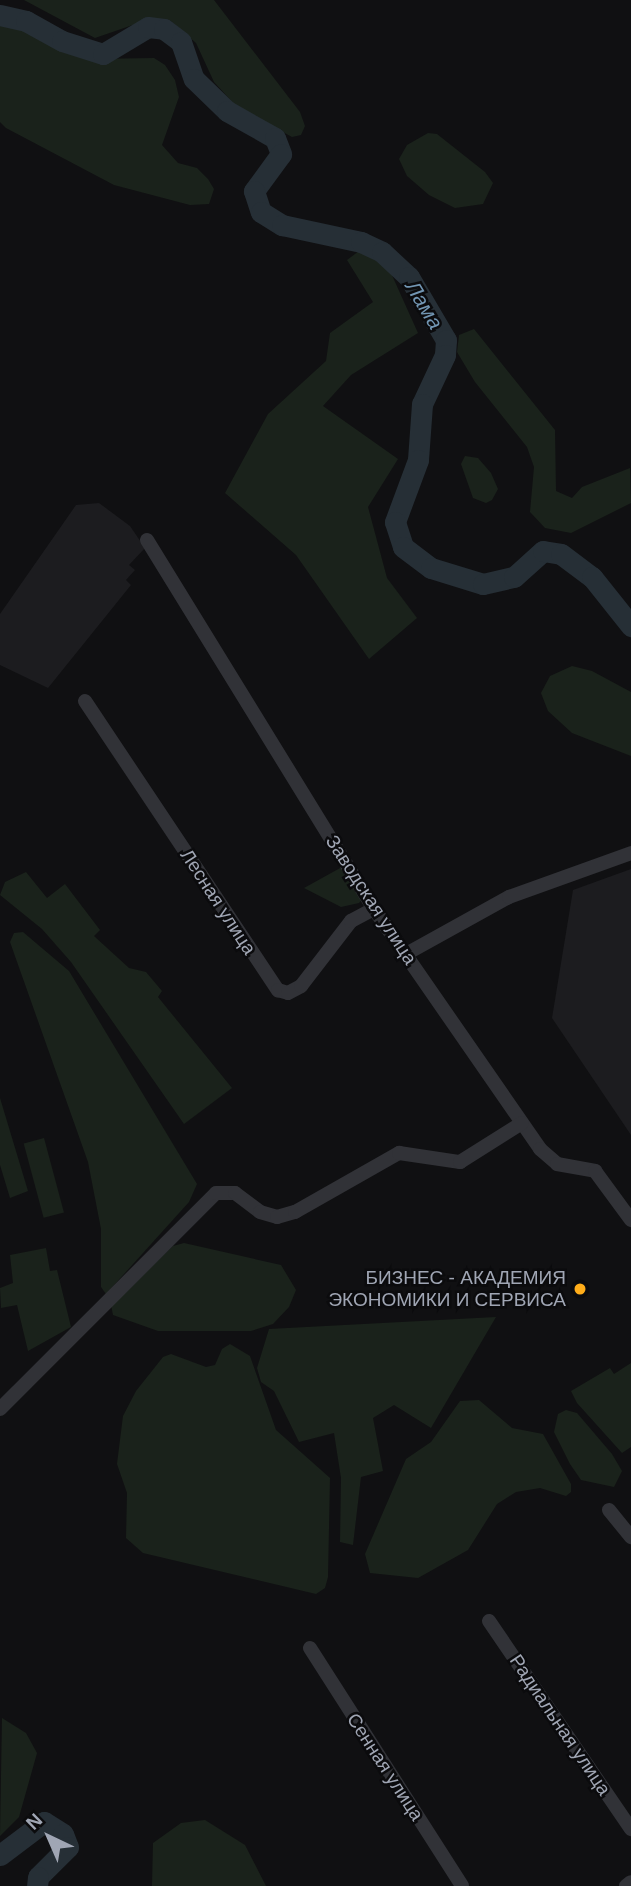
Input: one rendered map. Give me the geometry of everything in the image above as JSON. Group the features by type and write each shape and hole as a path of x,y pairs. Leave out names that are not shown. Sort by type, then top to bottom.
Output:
{"street":[{"name":"Заводская улица","path":"147,540 374,909 522,1123 548,1159 595,1171 631,1220"},
{"name":"Лесная улица","path":"85,701 278,990 288,993 301,986 351,920 374,909"},
{"path":"406,954 509,897 631,853"},
{"path":"0,1409 216,1193 235,1193 260,1212 277,1217 295,1212 400,1153 460,1162 522,1123"},
{"path":"609,1510 631,1538"},
{"name":"Радиальная улица","path":"489,1622 631,1829"},
{"name":"Сенная улица","path":"310,1648 462,1886"},
{"path":"626,1886 631,1882"}],"shaded area":[{"path":"24,0 214,0 300,112 305,126 301,135 292,137 237,107 214,82 196,43 171,21 153,18 95,38"},
{"path":"6,22 92,59 154,58 165,65 175,80 179,97 162,145 178,163 197,168 208,179 214,189 209,204 190,205 114,185 6,128 0,122 0,23"},
{"path":"428,133 437,134 485,172 493,183 483,204 455,208 429,195 407,176 399,159 407,145"},
{"path":"359,251 371,253 391,273 418,333 351,375 323,406 398,459 368,507 387,578 417,618 369,659 296,555 225,493 268,414 326,361 330,333 373,302 347,260"},
{"path":"474,329 555,430 556,491 572,498 582,487 630,468 631,503 571,533 545,528 530,512 534,467 527,447 475,382 457,352 459,335"},
{"path":"465,456 478,458 491,473 498,489 492,500 486,503 473,498 461,464"},
{"path":"99,503 130,526 145,548 129,565 135,570 126,580 131,585 48,688 0,665 0,614 76,505"},
{"path":"572,666 592,671 631,692 631,756 572,733 548,711 541,693 550,676"},
{"path":"342,867 363,898 359,903 341,907 304,888"},
{"path":"631,869 631,1135 552,1018 573,890"},
{"path":"26,872 47,898 65,884 100,930 94,936 129,968 146,972 162,991 158,997 232,1088 184,1124 71,962 42,929 0,895 5,882"},
{"path":"23,932 69,971 197,1184 189,1202 106,1294 101,1287 101,1229 88,1162 10,942 14,933"},
{"path":"0,1098 28,1191 10,1198 0,1165"},
{"path":"44,1138 64,1212 44,1218 24,1143"},
{"path":"184,1243 281,1265 296,1290 289,1307 273,1324 251,1331 158,1331 113,1315 111,1305 173,1246"},
{"path":"46,1248 50,1271 57,1270 71,1327 28,1351 17,1305 1,1308 0,1288 13,1283 10,1255"},
{"path":"496,1317 431,1428 394,1405 373,1418 383,1471 361,1477 353,1545 340,1542 341,1478 334,1433 299,1442 274,1391 261,1382 257,1368 269,1329"},
{"path":"230,1344 250,1356 276,1430 330,1478 328,1577 325,1588 316,1594 143,1553 126,1538 127,1493 117,1464 123,1416 136,1391 163,1357 171,1354 206,1367 215,1365 222,1349"},
{"path":"631,1363 631,1447 622,1453 577,1403 571,1391 610,1368 614,1374"},
{"path":"479,1400 512,1428 543,1434 571,1484 571,1492 566,1496 540,1488 516,1492 497,1504 468,1550 418,1578 370,1573 365,1554 406,1459 431,1442 460,1401"},
{"path":"566,1410 577,1413 612,1454 622,1471 614,1487 581,1480 570,1464 554,1432 558,1414"},
{"path":"2,1718 26,1733 37,1753 19,1817 0,1836"},
{"path":"205,1820 245,1845 266,1886 152,1886 153,1843 181,1823"}],"waterway":[{"name":"Лама","path":"0,15 26,21 62,41 103,54 148,27 164,29 181,42 194,79 227,111 275,138 281,154 254,191 261,212 282,225 361,242 382,252 409,277 446,340 445,355 422,404 418,460 395,522 403,547 431,568 483,584 514,577 543,551 561,554 592,577 631,626"},
{"path":"0,1855 44,1822 63,1834 68,1847 38,1877 37,1886"}],"place":[{"name":"БИЗНЕС - АКАДЕМИЯ ЭКОНОМИКИ И СЕРВИСА","path":"580,1289"}]}
